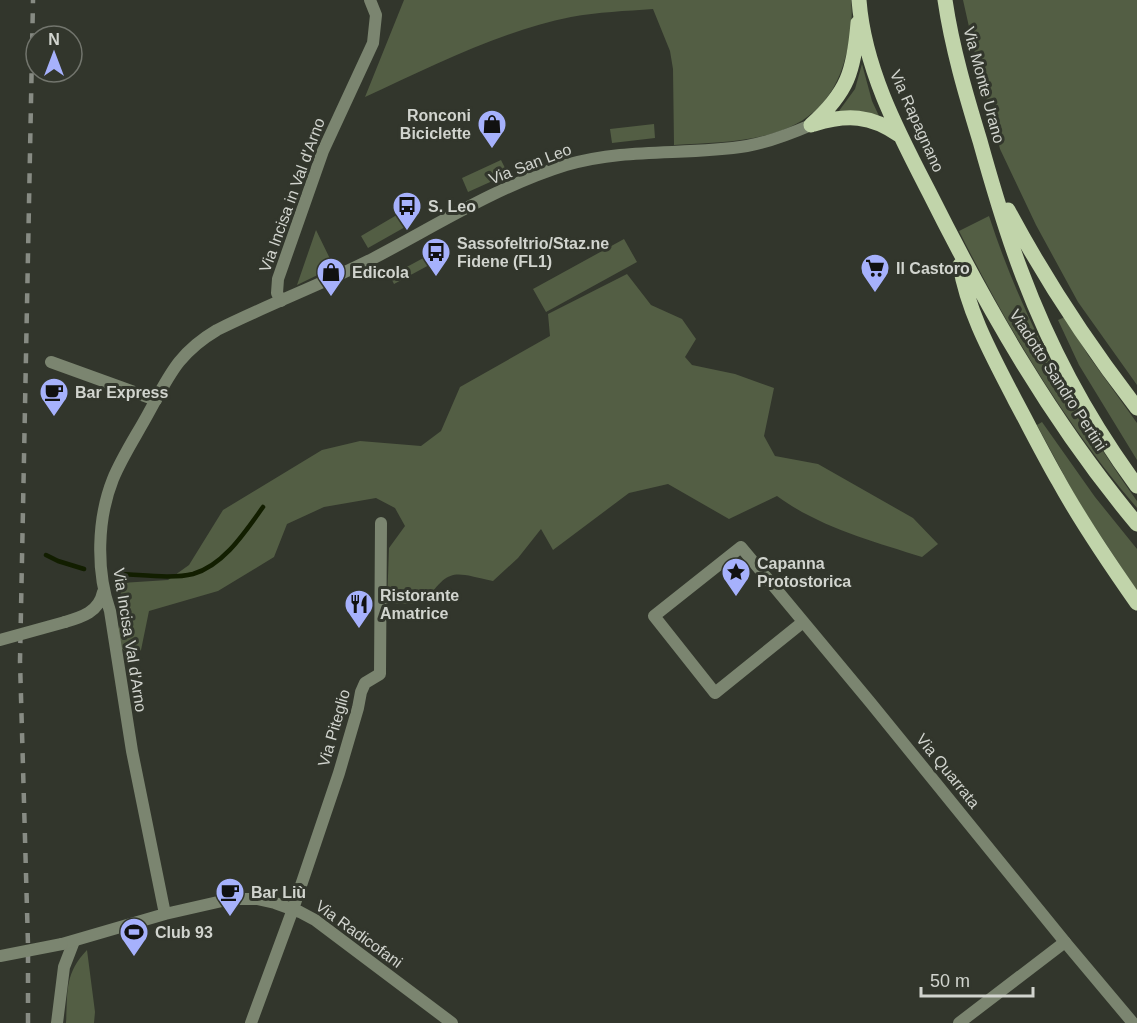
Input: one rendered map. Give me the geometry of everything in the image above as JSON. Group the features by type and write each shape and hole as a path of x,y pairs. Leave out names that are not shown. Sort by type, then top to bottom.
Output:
{"main road":[{"name":"Via Monte Urano","path":"945,0 961,77 990,178"},
{"path":"811,125 831,106 845,87 854,57 859,3"},
{"name":"Via Rapagnano","path":"859,3 878,81 900,135 958,250"},
{"path":"811,125 834,119 864,118 880,122 900,135"},
{"path":"990,178 1039,265 1137,408"},
{"name":"Viadotto Sandro Pertini","path":"990,178 1020,268 1050,338 1090,412 1137,486"},
{"path":"958,250 970,304 1006,382 1058,480 1137,603"},
{"name":"Viadotto Sandro Pertini","path":"958,250 1000,329 1045,399 1137,524"}],"street":[{"name":"Via Incisa in Val d'Arno","path":"281,301 277,293 278,279 323,151 373,43 376,15 370,0"},
{"name":"Via San Leo","path":"281,301 372,259 519,183 566,166 603,157 639,152 719,149 748,145 783,137 811,125"},
{"name":"Via Incisa Val d'Arno","path":"165,914 132,752 110,611 103,591 100,550 107,500 117,471 173,369 194,346 217,330 281,301"},
{"path":"51,362 156,400"},
{"name":"Via Piteglio","path":"251,1023 339,773 361,692 365,683 380,674 381,523"},
{"name":"Via Quarrata","path":"803,622 715,693 654,616 741,547 870,702 1133,1023"},
{"path":"0,640 82,617 93,611 100,603 103,591"},
{"name":"Via Radicofani","path":"0,956 68,942 209,903 240,898 267,901 292,909 329,930 449,1022"},
{"path":"57,1023 68,942"},
{"path":"959,1023 1065,942"}],"green space":[{"path":"404,0 851,0 852,21 848,48 836,84 821,105 802,121 780,131 755,138 674,145 673,69 670,51 653,9 581,15 517,31 440,62 365,97"},
{"path":"963,0 1137,0 1137,385 1078,302 1036,225 1000,149"},
{"path":"862,64 872,101 879,116 836,115 855,89"},
{"path":"654,124 655,138 612,143 610,129"},
{"path":"501,160 508,174 468,192 462,178"},
{"path":"407,209 414,222 368,248 361,236"},
{"path":"989,216 1017,291 1052,364 1092,434 1137,501 1137,508 1062,410 1018,340 959,231"},
{"path":"316,230 334,267 297,285"},
{"path":"624,239 637,262 546,312 533,289"},
{"path":"440,249 444,257 394,284 390,276"},
{"path":"627,274 651,305 682,319 696,339 685,357 692,365 735,374 774,388 764,436 775,456 818,464 913,518 938,544 922,557 828,525 777,496 729,519 668,484 629,493 553,550 541,529 518,558 493,581 453,575 440,583 424,603 387,604 389,548 405,526 395,508 376,498 324,507 287,524 274,557 218,591 149,611 141,650 132,657 116,644 120,624 121,583 168,580 189,565 223,510 322,450 360,441 421,446 441,431 460,387 550,336 548,314"},
{"path":"1065,317 1088,355 1137,423 1137,460 1079,365 1058,320"},
{"path":"1042,422 1095,497 1137,549 1137,591 1079,503 1037,425"},
{"path":"87,950 95,1012 94,1023 66,1023 67,993 71,975"}],"waterway":[{"path":"123,574 177,576 204,570 233,546 263,507"},
{"path":"46,555 84,569"}],"railway":[{"path":"28,1023 20,661 33,0"}],"place":[{"name":"Ronconi Biciclette","path":"492,150"},
{"name":"S. Leo","path":"407,232"},
{"name":"Sassofeltrio/Staz.ne Fidene (FL1)","path":"436,278"},
{"name":"Il Castoro","path":"875,294"},
{"name":"Edicola","path":"331,298"},
{"name":"Bar Express","path":"54,418"},
{"name":"Capanna Protostorica","path":"736,598"},
{"name":"Ristorante Amatrice","path":"359,630"},
{"name":"Bar Liù","path":"230,918"},
{"name":"Club 93","path":"134,958"}]}
